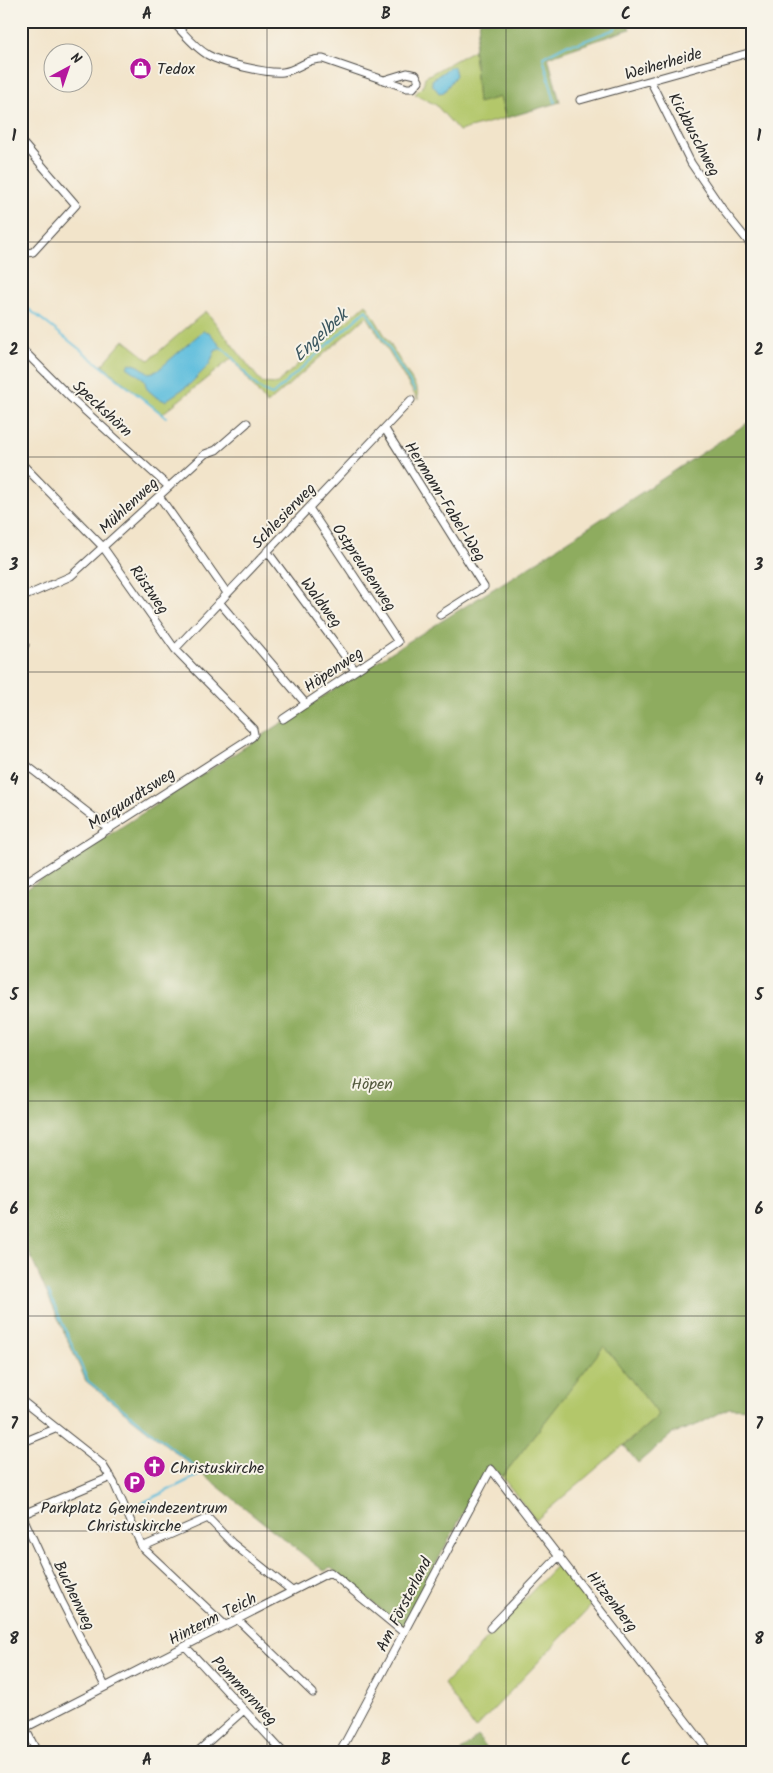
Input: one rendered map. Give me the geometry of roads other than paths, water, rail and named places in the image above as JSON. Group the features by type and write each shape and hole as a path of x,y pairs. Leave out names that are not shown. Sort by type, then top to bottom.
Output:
{"street":[{"path":"172,21 200,49 214,57 280,72 290,70 312,59 323,59 384,80"},
{"name":"Weiherheide","path":"580,100 652,82 752,52"},
{"name":"Kickbuschweg","path":"652,82 692,164 723,210 752,246"},
{"path":"21,141 76,205 33,252 26,253 21,248"},
{"name":"Speckshörn","path":"21,348 72,399 169,487"},
{"name":"Schlesierweg","path":"175,649 411,400"},
{"name":"Mühlenweg","path":"21,598 71,576 205,454 216,450 247,423"},
{"name":"Hermann-Fabel-Weg","path":"384,429 484,587 440,615"},
{"name":"Rüstweg","path":"21,463 103,547 175,649 253,730 254,734"},
{"path":"159,496 227,593"},
{"name":"Ostpreußenweg","path":"309,508 398,642"},
{"name":"Waldweg","path":"267,551 355,670"},
{"path":"219,602 306,704"},
{"name":"Höpenweg","path":"283,719 398,642"},
{"name":"Marquardtsweg","path":"21,885 254,734"},
{"path":"21,761 109,828"},
{"path":"21,1400 55,1429 102,1464 111,1477 142,1547 226,1626"},
{"path":"21,1443 55,1429"},
{"name":"Hitzenberg","path":"491,1469 560,1555 710,1752"},
{"name":"Am Försterland","path":"340,1752 491,1469"},
{"path":"22,1515 111,1477"},
{"name":"Buchenweg","path":"22,1515 61,1600 106,1686"},
{"path":"142,1547 208,1518 232,1543 292,1592"},
{"path":"490,1628 560,1555"},
{"name":"Hinterm Teich","path":"23,1729 330,1572 403,1632"},
{"path":"238,1620 313,1692"},
{"name":"Pommernweg","path":"186,1647 283,1752"},
{"path":"197,1752 244,1710"},
{"path":"23,1729 37,1752"}],"water":[{"path":"450,67 454,67 456,75 444,92 439,93 432,84 432,80"},
{"path":"203,331 209,332 222,348 215,351 209,365 189,385 165,401 156,397 147,389 144,379 127,367 130,363 139,366 149,373 157,371"}],"waterway":[{"path":"555,102 543,57 568,44 579,43 615,29 617,21"},
{"name":"Engelbek","path":"21,303 166,417"},
{"name":"Engelbek","path":"222,348 258,387 272,395 366,310 415,391"},
{"path":"48,1291 88,1381 203,1473 132,1508"}],"place":[{"name":"Tedox","path":"141,68"},
{"name":"Christuskirche","path":"154,1467"},
{"name":"Parkplatz Gemeindezentrum Christuskirche","path":"134,1483"}],"park label":[{"name":"Höpen","path":"372,1083"}]}
